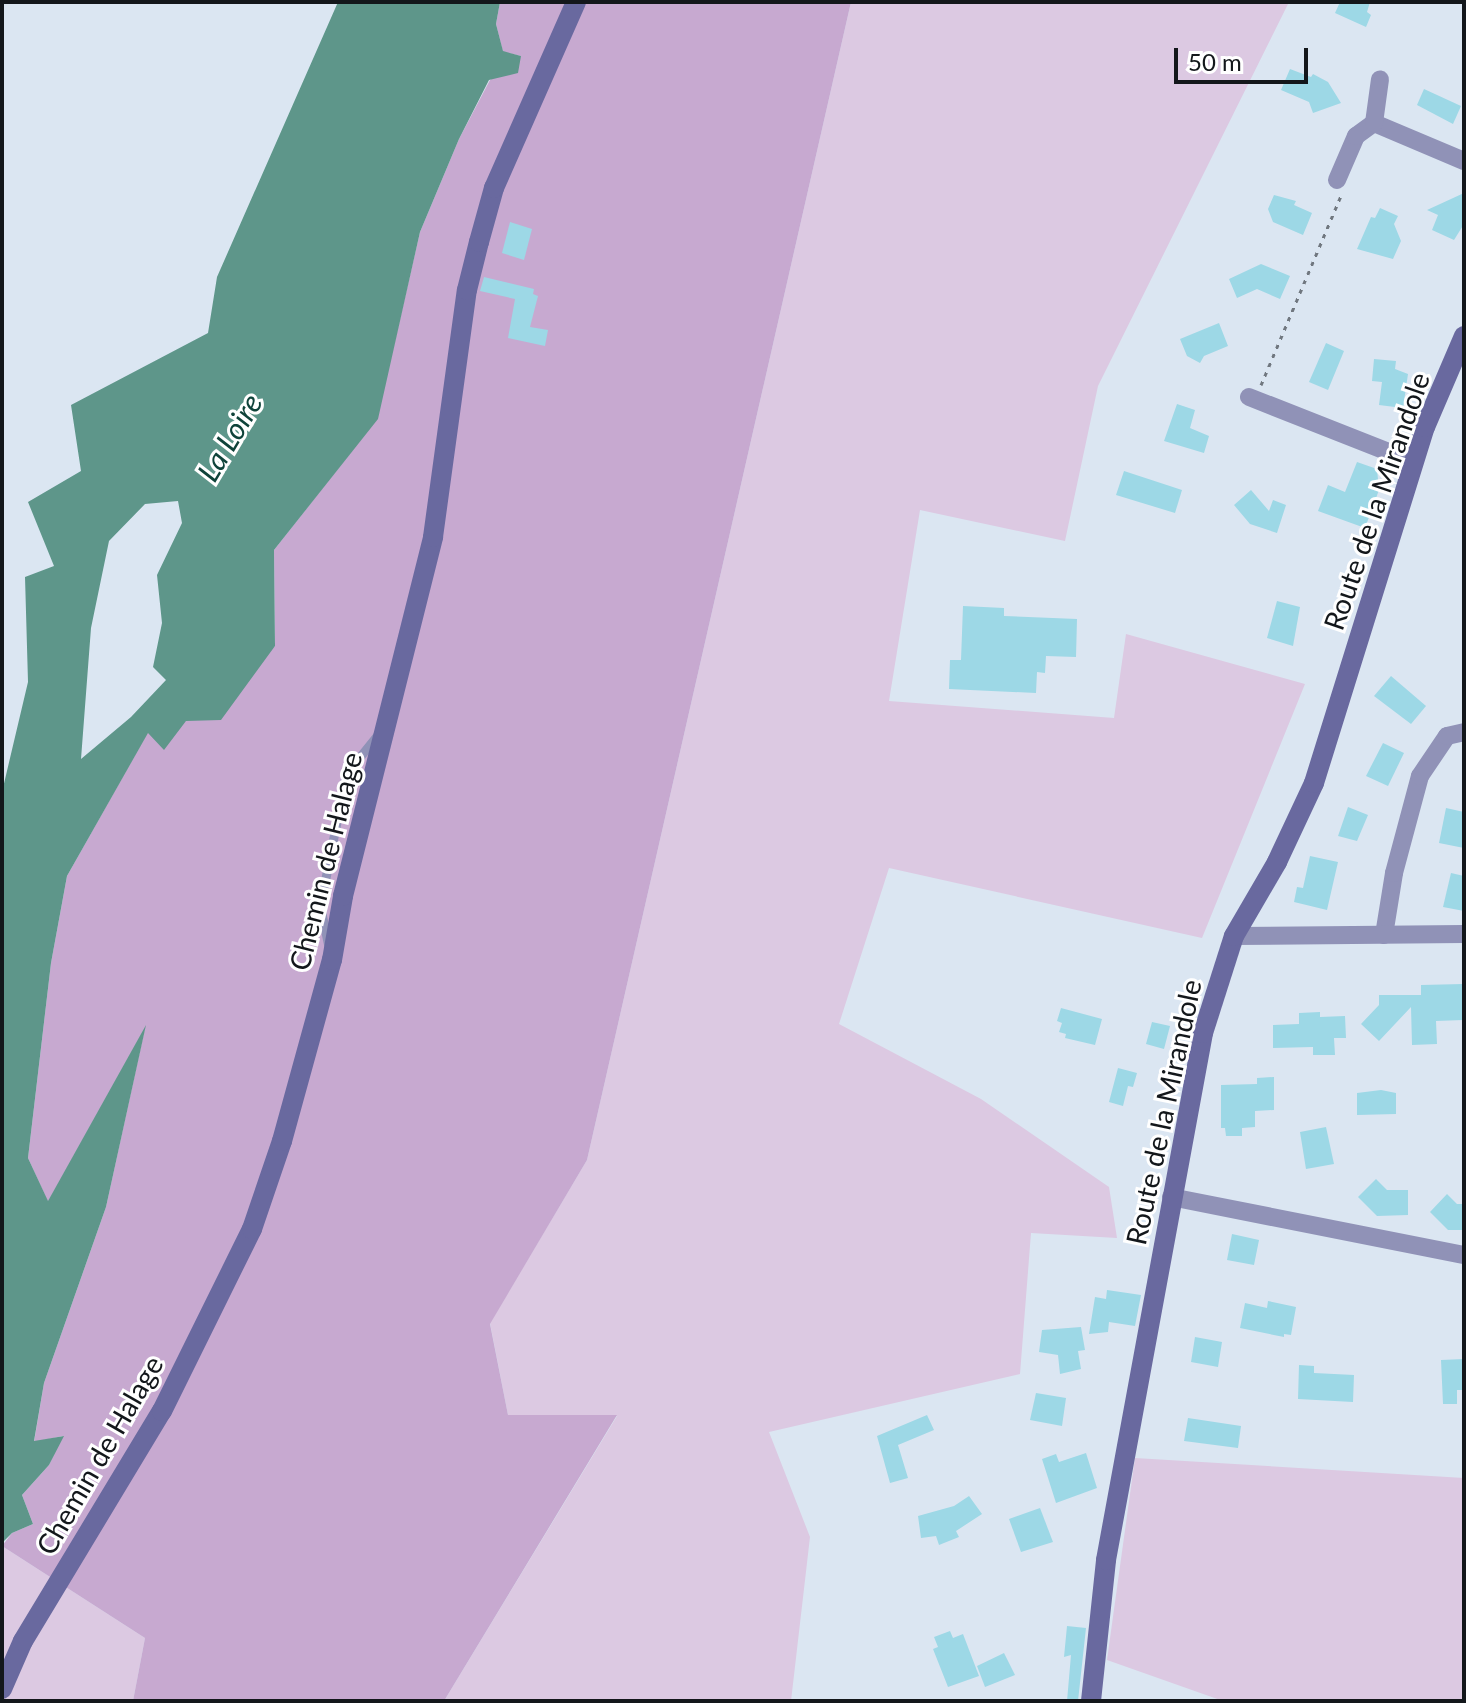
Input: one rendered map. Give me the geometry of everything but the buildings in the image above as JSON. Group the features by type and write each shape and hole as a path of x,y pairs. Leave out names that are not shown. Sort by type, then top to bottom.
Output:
{"main road":[{"name":"Chemin de Halage","path":"2,1689 23,1641 162,1411 252,1229 282,1141 332,960 343,896 433,537 465,303 479,242 494,188 576,2"},
{"name":"Route de la Mirandole","path":"1091,1701 1093,1652 1106,1560 1203,1033 1234,936 1277,862 1314,783 1414,462 1464,336"}],"street":[{"path":"1341,182 1356,136 1374,123 1380,79"},
{"path":"1374,123 1464,161"},
{"path":"1252,398 1414,462"},
{"path":"1384,935 1394,873 1420,776 1447,736 1464,732"},
{"path":"1234,936 1464,934"},
{"path":"1171,1197 1464,1255"}],"path":[{"path":"1252,398 1341,182"}],"shaded area":[{"path":"500,2 851,2 587,1160 490,1324 508,1415 617,1415 444,1701 133,1701 145,1638 2,1546 12,1533 33,1524 22,1495 49,1465 63,1436 34,1442 44,1383 106,1207 145,1028 48,1202 28,1158 51,963 67,876 148,732 186,721 275,646 274,550 377,419 420,232 459,139 490,80 521,56 503,52 496,24"},
{"path":"851,2 1289,2 1098,386 1065,541 920,510 889,701 1114,718 1126,634 1305,684 1202,938 889,868 839,1024 981,1099 1109,1187 1117,1238 1031,1233 1020,1374 769,1432 810,1537 791,1701 444,1701 617,1416 508,1415 490,1323 587,1160"},
{"path":"1135,1458 1464,1478 1464,1701 1223,1701 1107,1660"},
{"path":"2,1546 145,1638 133,1701 2,1701"}],"water":[{"name":"La Loire","path":"338,2 500,2 496,24 503,51 521,56 518,73 489,80 459,139 420,232 378,419 274,550 275,646 221,720 186,721 164,750 148,733 67,876 51,963 28,1158 48,1201 146,1025 106,1207 44,1383 34,1441 64,1436 49,1465 22,1495 33,1524 12,1533 2,1543 2,792 28,682 25,577 54,566 28,502 81,471 71,405 208,333 217,277","holes":["178,501 182,523 157,575 162,623 153,667 166,680 131,717 81,759 91,628 109,541 145,504"]}]}
